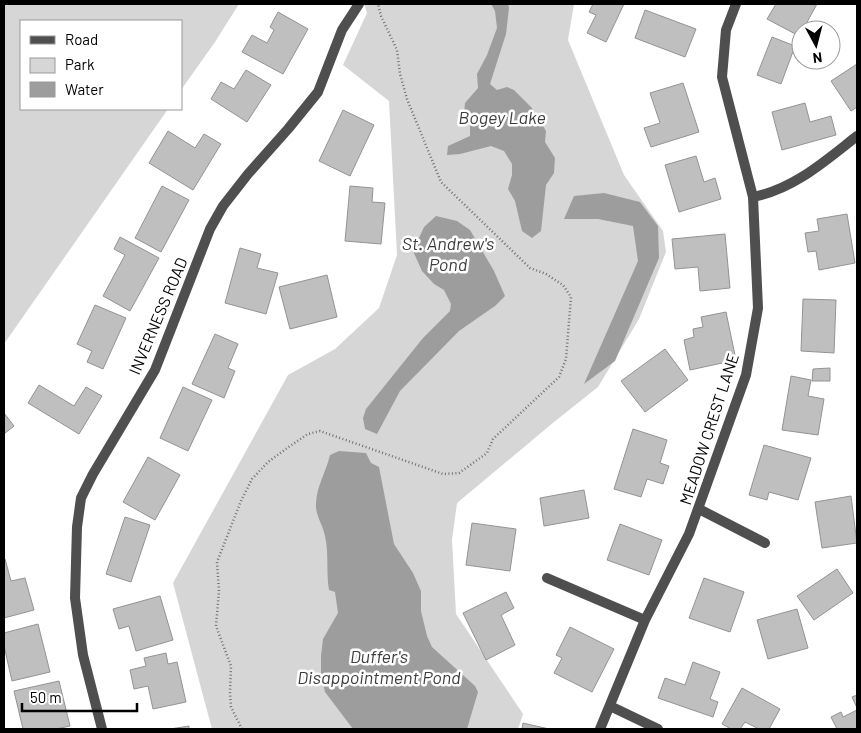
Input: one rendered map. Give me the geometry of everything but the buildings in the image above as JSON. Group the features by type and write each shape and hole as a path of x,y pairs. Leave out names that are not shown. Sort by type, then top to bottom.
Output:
{"street":[{"name":"INVERNESS ROAD","path":"102,729 83,655 76,598 77,527 81,498 93,474 155,370 210,229 223,206 248,174 318,92 342,30 359,4"},
{"name":"MEADOW CREST LANE","path":"600,729 646,620 689,534 746,375 758,308 752,197 722,77 726,30 736,4"},
{"path":"752,197 767,194 794,182 816,168 857,136"},
{"path":"699,509 765,543"},
{"path":"547,578 646,620"},
{"path":"610,706 658,729"}],"path":[{"path":"242,729 232,707 230,692 231,666 216,626 219,591 217,562 252,479 268,462 290,446 308,434 320,431 443,474 458,473 487,453 493,439 559,377 566,359 571,297 563,285 546,274 530,268 441,182 407,99 400,74 397,50 381,16 378,4"}],"green space":[{"path":"4,4 239,4 182,89 182,20 20,20 20,110 167,110 4,344"},
{"path":"364,4 574,4 568,40 624,175 663,231 666,252 639,319 598,387 457,503 452,540 456,614 523,714 518,729 212,729 173,583 288,375 335,349 379,308 397,255 389,101 343,65 367,13"}],"water":[{"name":"Bogey Lake","path":"491,4 508,4 509,8 506,34 490,84 497,90 507,87 514,90 532,108 546,131 545,142 555,158 554,173 546,185 541,231 532,238 522,231 515,201 508,189 512,175 512,164 504,151 491,146 460,154 447,155 448,146 470,136 470,124 464,115 465,103 478,88 477,74 487,55 497,28 495,11"},
{"path":"604,193 640,202 658,226 659,258 615,361 584,384 638,261 633,226 598,219 564,219 574,196"},
{"name":"St. Andrew's Pond","path":"436,216 457,221 470,230 494,271 505,296 495,306 459,331 400,391 377,434 365,429 363,418 366,409 423,338 450,311 451,304 444,290 434,284 422,271 413,251 424,227"},
{"name":"Duffer's Disappointment Pond","path":"339,451 366,453 371,463 379,467 394,544 413,573 421,591 421,611 427,636 432,647 475,686 478,692 467,729 353,729 325,692 321,676 323,639 338,613 335,592 329,590 326,542 316,503 318,490 330,455"}]}
